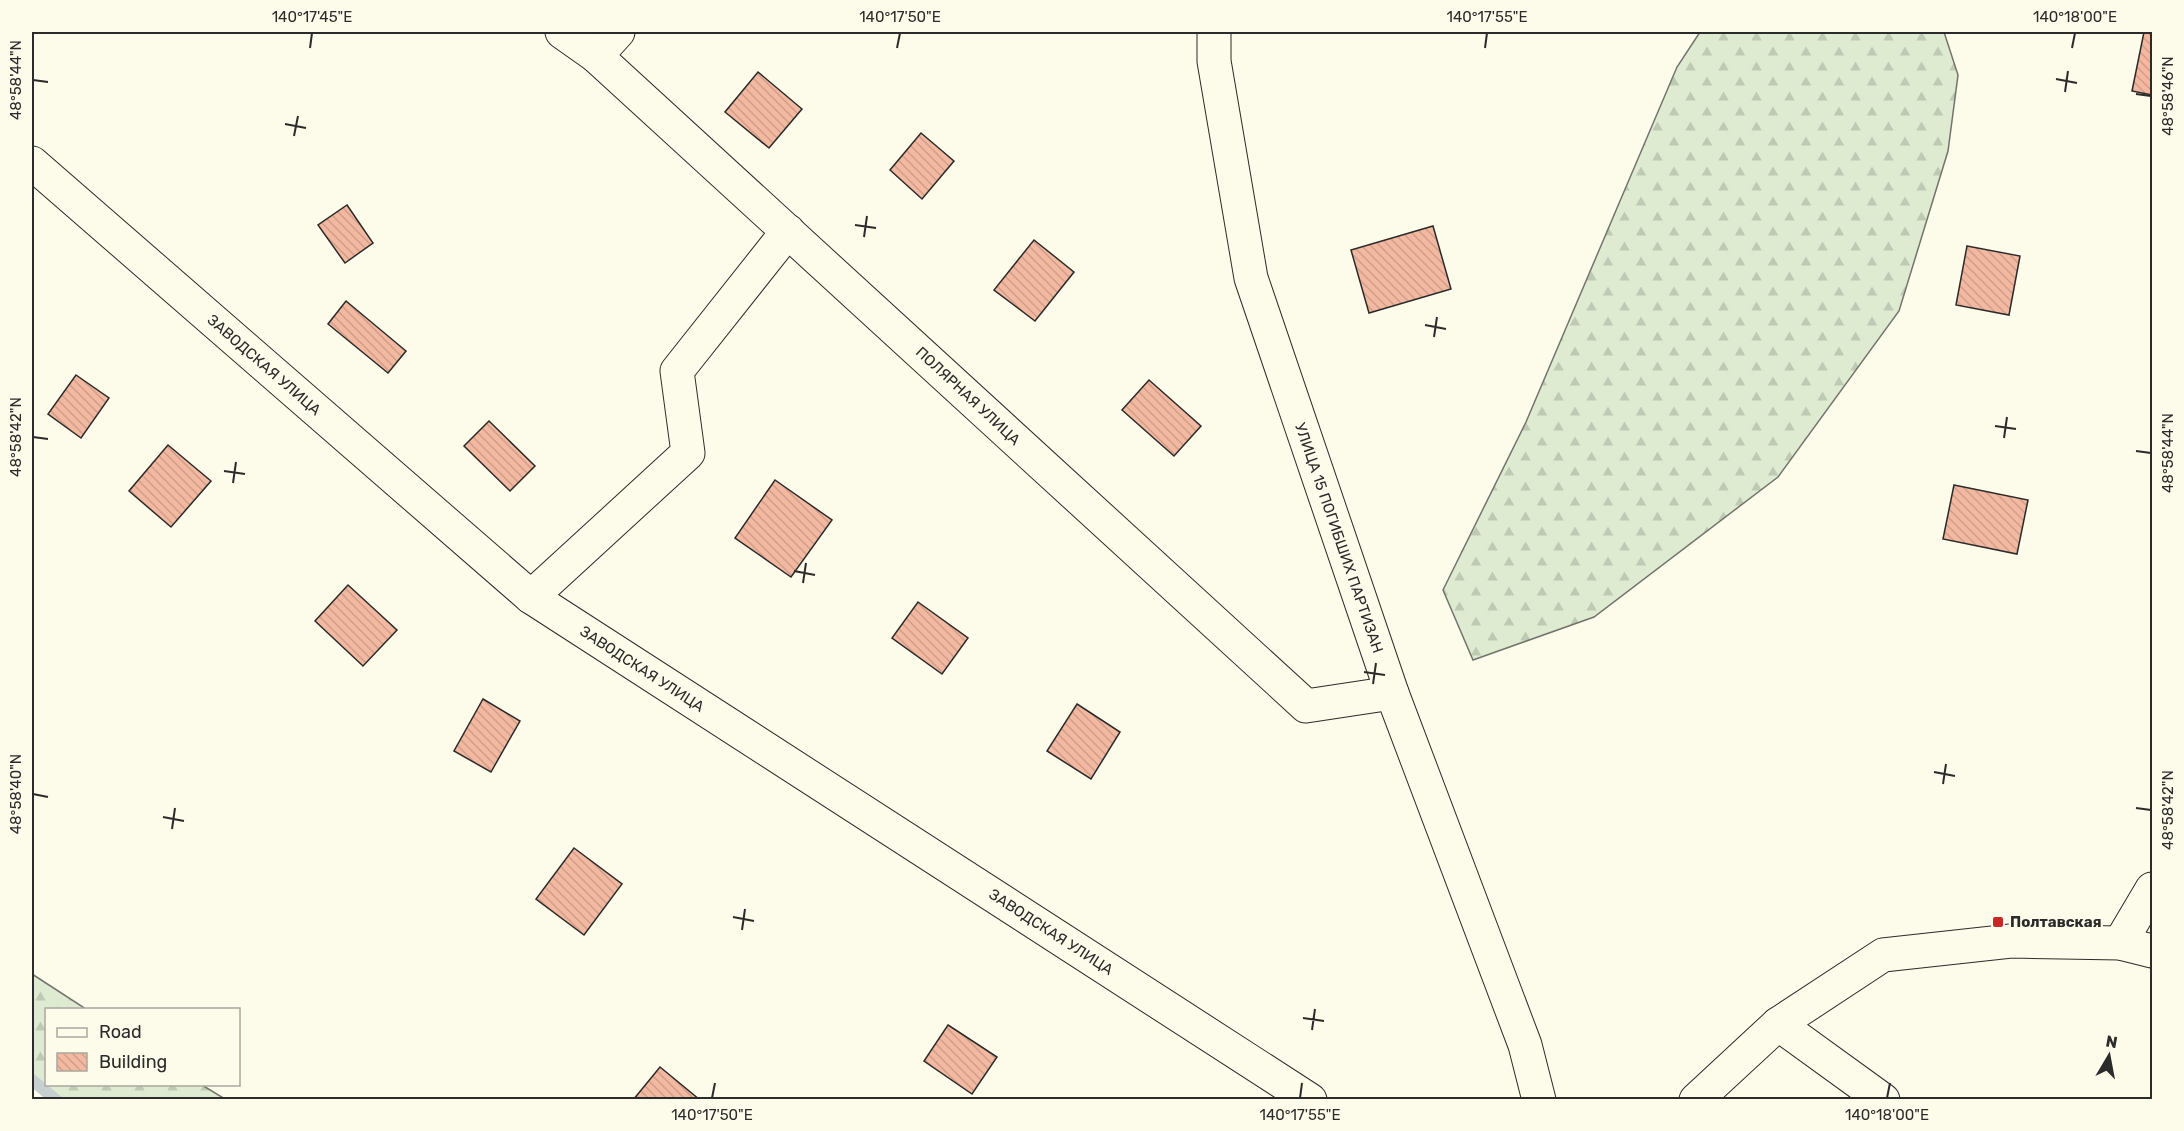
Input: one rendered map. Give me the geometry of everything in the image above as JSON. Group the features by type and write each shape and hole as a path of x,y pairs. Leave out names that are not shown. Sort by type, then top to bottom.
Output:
{"street":[{"name":"ПОЛЯРНАЯ УЛИЦА","path":"562,32 596,56 1306,706 1392,693"},
{"path":"596,56 618,32"},
{"name":"УЛИЦА 15 ПОГИБШИХ ПАРТИЗАН","path":"1214,32 1214,61 1251,278 1392,693 1525,1045 1539,1100"},
{"name":"ЗАВОДСКАЯ УЛИЦА","path":"32,163 531,597 1310,1100"},
{"path":"531,597 688,453 677,371 788,231"},
{"path":"2121,943 2152,889"},
{"path":"1696,1100 1778,1024 1883,955 2011,941 2121,943 2152,951"},
{"path":"1778,1024 1883,1100"}],"green space":[{"path":"1700,32 1944,32 1958,75 1948,151 1899,311 1778,477 1594,617 1473,660 1443,590 1526,422 1677,67"},
{"path":"32,974 84,1008 45,1008 45,1086 204,1086 225,1099 56,1099 32,1080"}],"building":[{"path":"2144,32 2152,32 2152,95 2132,91"},
{"path":"758,72 802,109 769,148 725,112"},
{"path":"921,133 954,161 922,199 890,170"},
{"path":"347,205 373,243 345,263 318,225"},
{"path":"1433,226 1451,289 1369,313 1351,250"},
{"path":"1034,240 1074,272 1035,321 994,290"},
{"path":"1967,246 2020,256 2009,315 1956,305"},
{"path":"346,301 406,351 388,373 328,324"},
{"path":"76,375 109,398 81,438 48,414"},
{"path":"1149,380 1201,426 1174,456 1122,410"},
{"path":"489,421 535,466 510,491 464,446"},
{"path":"168,445 211,481 171,527 129,491"},
{"path":"775,480 832,520 791,577 735,538"},
{"path":"1954,485 2028,500 2017,554 1943,539"},
{"path":"348,585 397,630 363,666 315,621"},
{"path":"918,602 968,638 942,674 892,638"},
{"path":"483,699 520,721 491,772 454,751"},
{"path":"1077,704 1120,732 1091,779 1047,751"},
{"path":"574,848 622,884 584,935 536,899"},
{"path":"948,1025 997,1057 972,1094 924,1061"},
{"path":"660,1067 700,1100 633,1100"}],"waterway":[{"path":"32,1080 56,1100"}],"place":[{"name":"Полтавская","path":"1998,922"}]}
